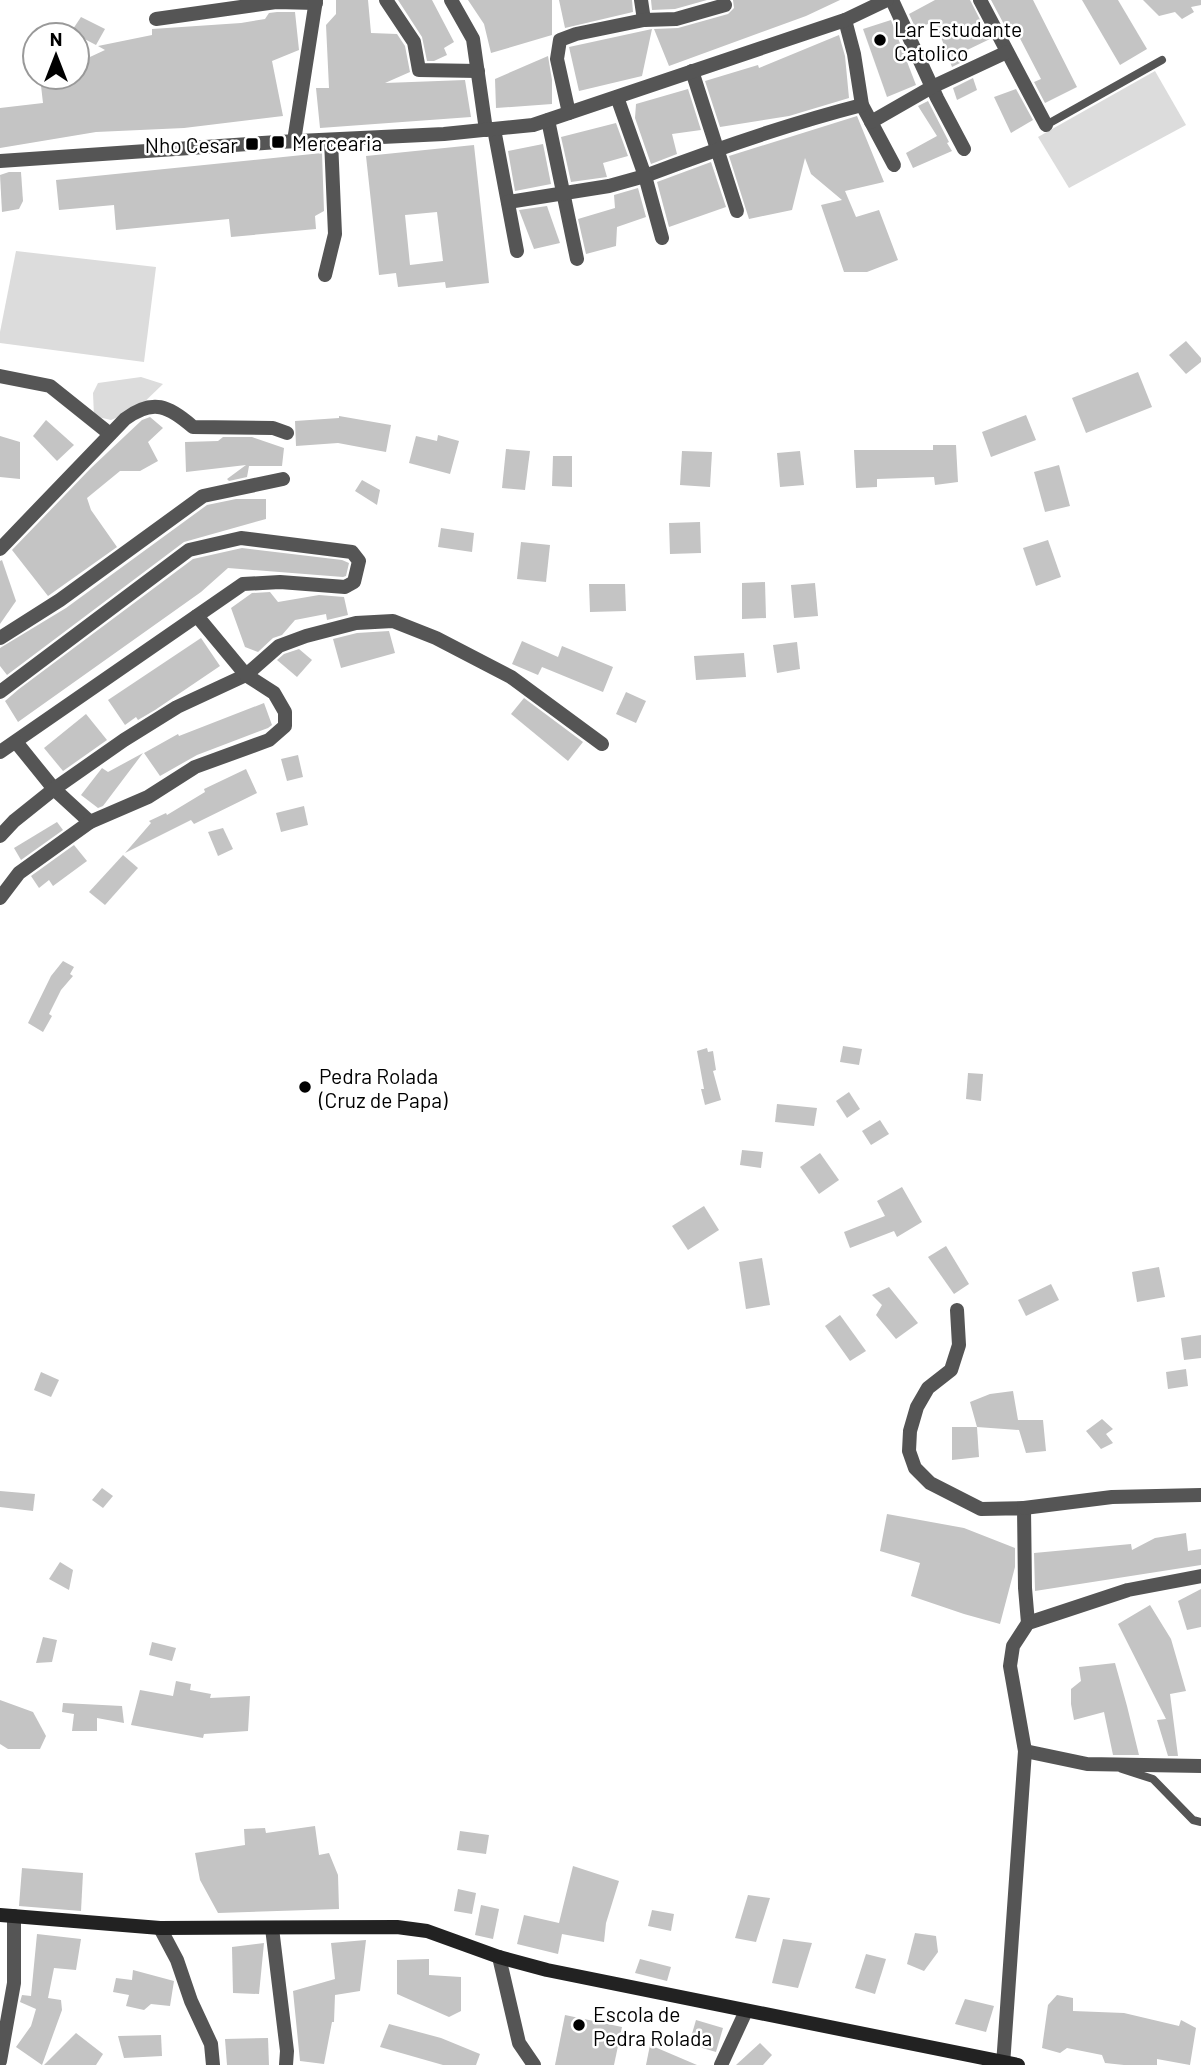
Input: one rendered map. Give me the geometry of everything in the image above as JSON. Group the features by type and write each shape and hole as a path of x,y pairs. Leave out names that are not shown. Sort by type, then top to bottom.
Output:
{"main road":[{"path":"7,1916 160,1928 397,1927 427,1931 547,1970 1008,2064"}],"street":[{"path":"386,0 414,43 419,70 478,71"},
{"path":"451,0 473,39 517,251"},
{"path":"640,0 644,20"},
{"path":"855,0 881,2"},
{"path":"980,0 1046,125"},
{"path":"156,19 276,1 316,2 294,141"},
{"path":"0,161 533,125 845,20 881,2"},
{"path":"881,2 932,87 964,149"},
{"path":"569,113 557,59 561,40 576,34 644,20 676,19 725,5"},
{"path":"845,20 854,54 862,106 894,165"},
{"path":"871,122 932,87 1007,52"},
{"path":"692,71 737,211"},
{"path":"617,97 645,176 662,238"},
{"path":"508,202 609,186 808,119 862,106"},
{"path":"548,120 577,259"},
{"path":"325,275 335,234 331,139"},
{"path":"0,376 50,386 110,434"},
{"path":"0,549 110,434 136,411 152,406 174,411 193,427 273,428 287,433"},
{"path":"0,638 100,573 203,496 283,479"},
{"path":"0,692 189,550 241,538 352,552 359,561 354,582 345,587 280,582 243,584 0,752"},
{"path":"0,898 19,873 90,822 148,797 195,767 269,740 285,726 285,712 274,693 246,675 197,616"},
{"path":"0,836 14,821 54,789 177,707 246,675 279,646 356,623 393,621 436,638 511,677 602,744"},
{"path":"16,742 54,789 90,822"},
{"path":"957,1310 959,1345 951,1370 928,1388 917,1407 910,1431 909,1451 915,1468 930,1483 981,1509 1024,1508 1112,1497 1201,1495"},
{"path":"1008,2064 1025,1751 1010,1666 1013,1646 1028,1623 1024,1508"},
{"path":"1028,1623 1128,1590 1201,1576"},
{"path":"1025,1751 1087,1764 1201,1766"},
{"path":"0,2061 14,1983 7,1916"},
{"path":"160,1928 177,1960 191,2001 211,2044 213,2065"},
{"path":"272,1928 287,2051 286,2065"},
{"path":"499,1956 519,2043 534,2065"},
{"path":"721,2065 746,2011"}],"lane":[{"path":"1046,125 1162,60"},
{"path":"1106,1765 1153,1779 1193,1819 1201,1822"}],"shaded area":[{"path":"1155,71 1186,125 1069,188 1038,137"},
{"path":"16,251 156,267 144,362 0,343"},
{"path":"141,377 163,384 137,409 111,420 94,416 93,393 98,383"}],"building":[{"path":"336,0 368,0 371,33 397,34 405,46 410,72 385,83 465,80 471,117 320,128 316,88 329,88 326,25 336,14"},
{"path":"398,0 432,0 454,42 444,48 447,55 427,61 422,37"},
{"path":"468,0 552,0 552,35 491,53 484,24"},
{"path":"559,0 632,0 633,12 565,28"},
{"path":"651,0 707,0 675,9 652,10"},
{"path":"733,0 840,0 806,16 669,66 654,29 678,28 728,14 734,8"},
{"path":"935,0 970,0 990,39 963,52 966,60 952,67 935,21 916,29 909,14"},
{"path":"991,0 1033,0 1077,87 1045,103 1034,82 1041,79 1014,27 1007,30"},
{"path":"1082,0 1118,0 1147,49 1120,65"},
{"path":"1143,0 1201,0 1201,5 1191,7 1194,12 1182,19 1175,12 1159,16"},
{"path":"295,12 299,50 272,61 283,116 184,128 96,132 0,148 0,108 43,103 42,91 91,91 91,56 105,50 98,46 152,35 152,29 241,23 265,19 269,13"},
{"path":"891,20 916,85 887,97 863,29"},
{"path":"91,22 105,29 96,45 91,42"},
{"path":"652,29 642,76 579,91 569,47"},
{"path":"839,35 845,56 849,98 789,116 720,127 705,81 758,65 759,68"},
{"path":"548,56 552,104 496,108 495,79"},
{"path":"973,78 977,90 957,100 953,88"},
{"path":"688,89 701,130 672,134 677,154 651,164 635,118 636,104"},
{"path":"1016,89 1033,120 1011,133 994,97"},
{"path":"928,101 952,151 913,168 906,153 937,136 918,106"},
{"path":"857,116 884,182 845,191 856,217 879,210 898,260 867,272 844,272 821,205 842,200 811,174 805,158 792,210 749,219 729,156"},
{"path":"616,123 628,156 603,163 607,177 571,182 561,137"},
{"path":"543,144 551,184 515,191 508,151"},
{"path":"474,145 489,283 446,288 445,282 398,287 396,273 379,275 366,156","holes":["437,212 443,261 410,265 405,215"]},
{"path":"322,153 324,211 315,216 316,229 231,237 229,219 116,230 114,205 59,210 56,180"},
{"path":"711,162 726,207 669,227 657,182"},
{"path":"21,172 23,201 19,209 2,212 0,175"},
{"path":"638,188 646,217 617,227 616,246 586,254 578,219 615,208 614,195"},
{"path":"547,206 560,243 534,249 519,210"},
{"path":"1186,341 1201,358 1201,362 1186,374 1169,355"},
{"path":"1138,372 1152,407 1086,433 1072,398"},
{"path":"1026,415 1036,440 991,457 982,432"},
{"path":"339,416 391,425 386,452 338,443 296,446 295,421"},
{"path":"150,417 163,428 148,442 158,461 140,471 120,471 87,498 91,510 117,547 48,596 12,550 91,468 142,420"},
{"path":"46,420 74,445 57,461 33,436"},
{"path":"438,435 459,441 450,474 409,463 416,436 437,441"},
{"path":"0,436 20,442 20,479 0,477"},
{"path":"223,437 252,437 284,448 282,466 249,466 247,477 229,481 227,479 246,465 186,472 185,442 218,441"},
{"path":"933,445 956,445 958,482 935,485 934,477 877,479 877,487 856,488 854,450 933,450"},
{"path":"506,449 530,451 525,490 502,488"},
{"path":"682,451 712,452 710,487 680,485"},
{"path":"800,451 804,485 780,487 777,453"},
{"path":"553,456 572,456 572,487 552,486"},
{"path":"1059,465 1070,506 1045,512 1034,472"},
{"path":"362,480 380,490 377,505 355,491"},
{"path":"236,499 266,499 266,519 184,542 7,675 0,666 0,648 66,608 207,505"},
{"path":"700,522 701,553 670,554 669,523"},
{"path":"441,528 474,533 472,552 438,547"},
{"path":"1048,540 1061,577 1036,586 1023,548"},
{"path":"521,542 550,545 546,582 517,579"},
{"path":"242,548 349,563 346,576 343,577 228,568 201,592 18,722 5,701 19,689 193,559"},
{"path":"2,560 16,601 0,624 0,561"},
{"path":"765,582 766,618 742,619 742,583"},
{"path":"815,583 818,616 794,618 791,585"},
{"path":"589,584 625,584 626,611 590,612"},
{"path":"270,592 278,602 319,595 344,597 348,615 327,620 326,614 295,620 282,635 273,638 258,652 245,647 231,608 252,593"},
{"path":"389,631 395,653 341,668 333,639 357,633"},
{"path":"201,638 220,666 155,710 138,720 136,717 125,725 108,700"},
{"path":"522,641 558,657 562,646 613,667 603,692 542,667 538,675 512,664"},
{"path":"797,642 800,669 777,673 773,645"},
{"path":"299,649 312,660 297,677 277,660 284,654"},
{"path":"744,653 746,677 696,680 694,656"},
{"path":"626,692 646,701 636,723 616,714"},
{"path":"524,698 583,742 568,761 511,714"},
{"path":"264,703 272,725 268,728 197,755 160,776 144,753 178,734 179,736"},
{"path":"86,714 107,740 63,771 44,748"},
{"path":"143,753 103,806 98,808 81,795 102,768 108,772"},
{"path":"298,755 303,777 287,781 281,759"},
{"path":"246,769 257,793 194,824 191,820 125,853 151,823 149,821 166,813 167,815 205,792 204,789"},
{"path":"304,806 308,825 281,832 276,813"},
{"path":"57,822 63,830 21,860 14,848"},
{"path":"223,828 233,849 218,856 208,832"},
{"path":"74,845 87,861 53,886 49,880 39,888 31,876"},
{"path":"123,855 138,868 105,905 89,892"},
{"path":"63,961 74,967 70,974 73,976 61,990 43,1032 28,1023 51,976"},
{"path":"843,1046 862,1049 859,1065 840,1062"},
{"path":"707,1048 708,1052 713,1051 716,1070 713,1071 721,1100 705,1105 697,1051"},
{"path":"968,1073 983,1074 981,1101 966,1099"},
{"path":"849,1092 860,1109 847,1118 836,1101"},
{"path":"777,1104 817,1108 814,1126 775,1122"},
{"path":"880,1120 889,1134 871,1145 862,1131"},
{"path":"742,1150 763,1152 761,1168 740,1165"},
{"path":"820,1153 839,1180 819,1194 800,1167"},
{"path":"902,1187 922,1222 897,1237 894,1231 850,1248 844,1232 885,1216 877,1201"},
{"path":"704,1206 719,1230 688,1250 672,1226"},
{"path":"946,1246 969,1284 954,1294 928,1257"},
{"path":"762,1258 770,1305 746,1309 739,1262"},
{"path":"1159,1267 1165,1297 1137,1302 1132,1272"},
{"path":"1051,1284 1059,1300 1026,1316 1018,1300"},
{"path":"889,1287 918,1323 896,1339 876,1315 882,1305 872,1295"},
{"path":"840,1315 866,1351 850,1361 825,1326"},
{"path":"1201,1335 1201,1358 1184,1360 1181,1338"},
{"path":"1186,1369 1188,1386 1168,1389 1166,1372"},
{"path":"41,1372 59,1380 51,1397 34,1390"},
{"path":"1013,1391 1018,1420 1043,1420 1046,1451 1026,1453 1019,1430 977,1427 970,1402 990,1394"},
{"path":"1102,1419 1113,1429 1106,1434 1113,1443 1101,1449 1086,1431"},
{"path":"952,1427 977,1427 979,1457 952,1460"},
{"path":"102,1488 113,1496 103,1508 92,1500"},
{"path":"0,1491 35,1494 33,1511 0,1507"},
{"path":"887,1514 964,1528 1015,1548 1015,1567 1000,1624 911,1596 920,1563 880,1551"},
{"path":"1186,1533 1188,1551 1201,1549 1201,1565 1035,1591 1034,1553 1131,1544 1132,1550 1155,1538"},
{"path":"60,1562 73,1570 69,1590 49,1579"},
{"path":"1201,1589 1201,1627 1187,1630 1178,1601"},
{"path":"1150,1605 1171,1639 1186,1691 1170,1694 1178,1756 1168,1756 1157,1720 1166,1719 1118,1624"},
{"path":"43,1637 57,1640 52,1662 36,1663"},
{"path":"152,1642 176,1648 172,1661 149,1655"},
{"path":"1115,1663 1139,1755 1113,1755 1104,1712 1074,1720 1071,1689 1081,1681 1079,1667"},
{"path":"176,1681 191,1684 190,1690 211,1694 210,1698 250,1696 248,1731 204,1734 203,1738 131,1725 140,1690 173,1696"},
{"path":"0,1700 33,1712 46,1736 40,1749 8,1749 0,1744"},
{"path":"63,1703 122,1706 124,1723 97,1718 97,1731 72,1731 74,1714 62,1712"},
{"path":"315,1826 319,1855 329,1853 338,1875 339,1909 218,1913 200,1880 195,1853 245,1845 244,1829 265,1828 266,1833"},
{"path":"460,1831 489,1835 486,1854 457,1850"},
{"path":"573,1866 619,1881 606,1923 604,1942 562,1934 558,1954 517,1944 524,1915 559,1923"},
{"path":"22,1868 83,1873 81,1911 19,1906"},
{"path":"458,1889 476,1893 472,1914 454,1911"},
{"path":"748,1895 770,1898 756,1942 735,1938"},
{"path":"481,1905 499,1909 493,1939 475,1935"},
{"path":"652,1910 674,1914 671,1931 648,1926"},
{"path":"915,1933 936,1936 938,1952 924,1971 907,1964"},
{"path":"37,1934 81,1939 76,1970 54,1968 48,1998 61,2000 62,2010 42,2065 16,2047 31,2026 36,2009 20,2002 22,1995 31,1996"},
{"path":"783,1939 812,1943 798,1988 772,1983"},
{"path":"366,1940 360,1991 335,1995 334,2022 324,2064 300,2061 293,1991 335,1979 331,1943"},
{"path":"264,1943 259,1994 233,1993 232,1947"},
{"path":"866,1954 886,1959 875,1994 855,1988"},
{"path":"429,1959 429,1975 461,1977 461,2011 449,2017 397,1994 397,1960"},
{"path":"640,1959 671,1967 667,1981 635,1973"},
{"path":"133,1970 174,1981 170,2006 151,2004 144,2010 126,2006 129,1995 113,1992 116,1978 132,1980"},
{"path":"1057,1995 1073,1998 1073,2011 1124,2013 1179,2026 1181,2020 1196,2028 1190,2065 1157,2059 1157,2065 1105,2063 1102,2055 1067,2048 1060,2053 1042,2048 1048,2005"},
{"path":"965,1999 994,2006 986,2032 955,2024"},
{"path":"565,2015 622,2027 614,2065 555,2065"},
{"path":"696,2020 723,2028 716,2052 689,2044"},
{"path":"389,2024 441,2038 480,2054 476,2065 443,2065 380,2047"},
{"path":"76,2033 103,2054 96,2065 44,2065"},
{"path":"161,2035 162,2056 124,2058 118,2036"},
{"path":"268,2038 269,2065 227,2065 225,2039"},
{"path":"760,2043 772,2055 763,2065 736,2065"},
{"path":"650,2045 697,2065 646,2065"}],"place":[{"name":"Lar Estudante Catolico","path":"880,40"},
{"name":"Mercearia","path":"278,142"},
{"name":"Nho Cesar","path":"252,144"},
{"name":"Pedra Rolada (Cruz de Papa)","path":"305,1087"},
{"name":"Escola de Pedra Rolada","path":"579,2025"}]}
